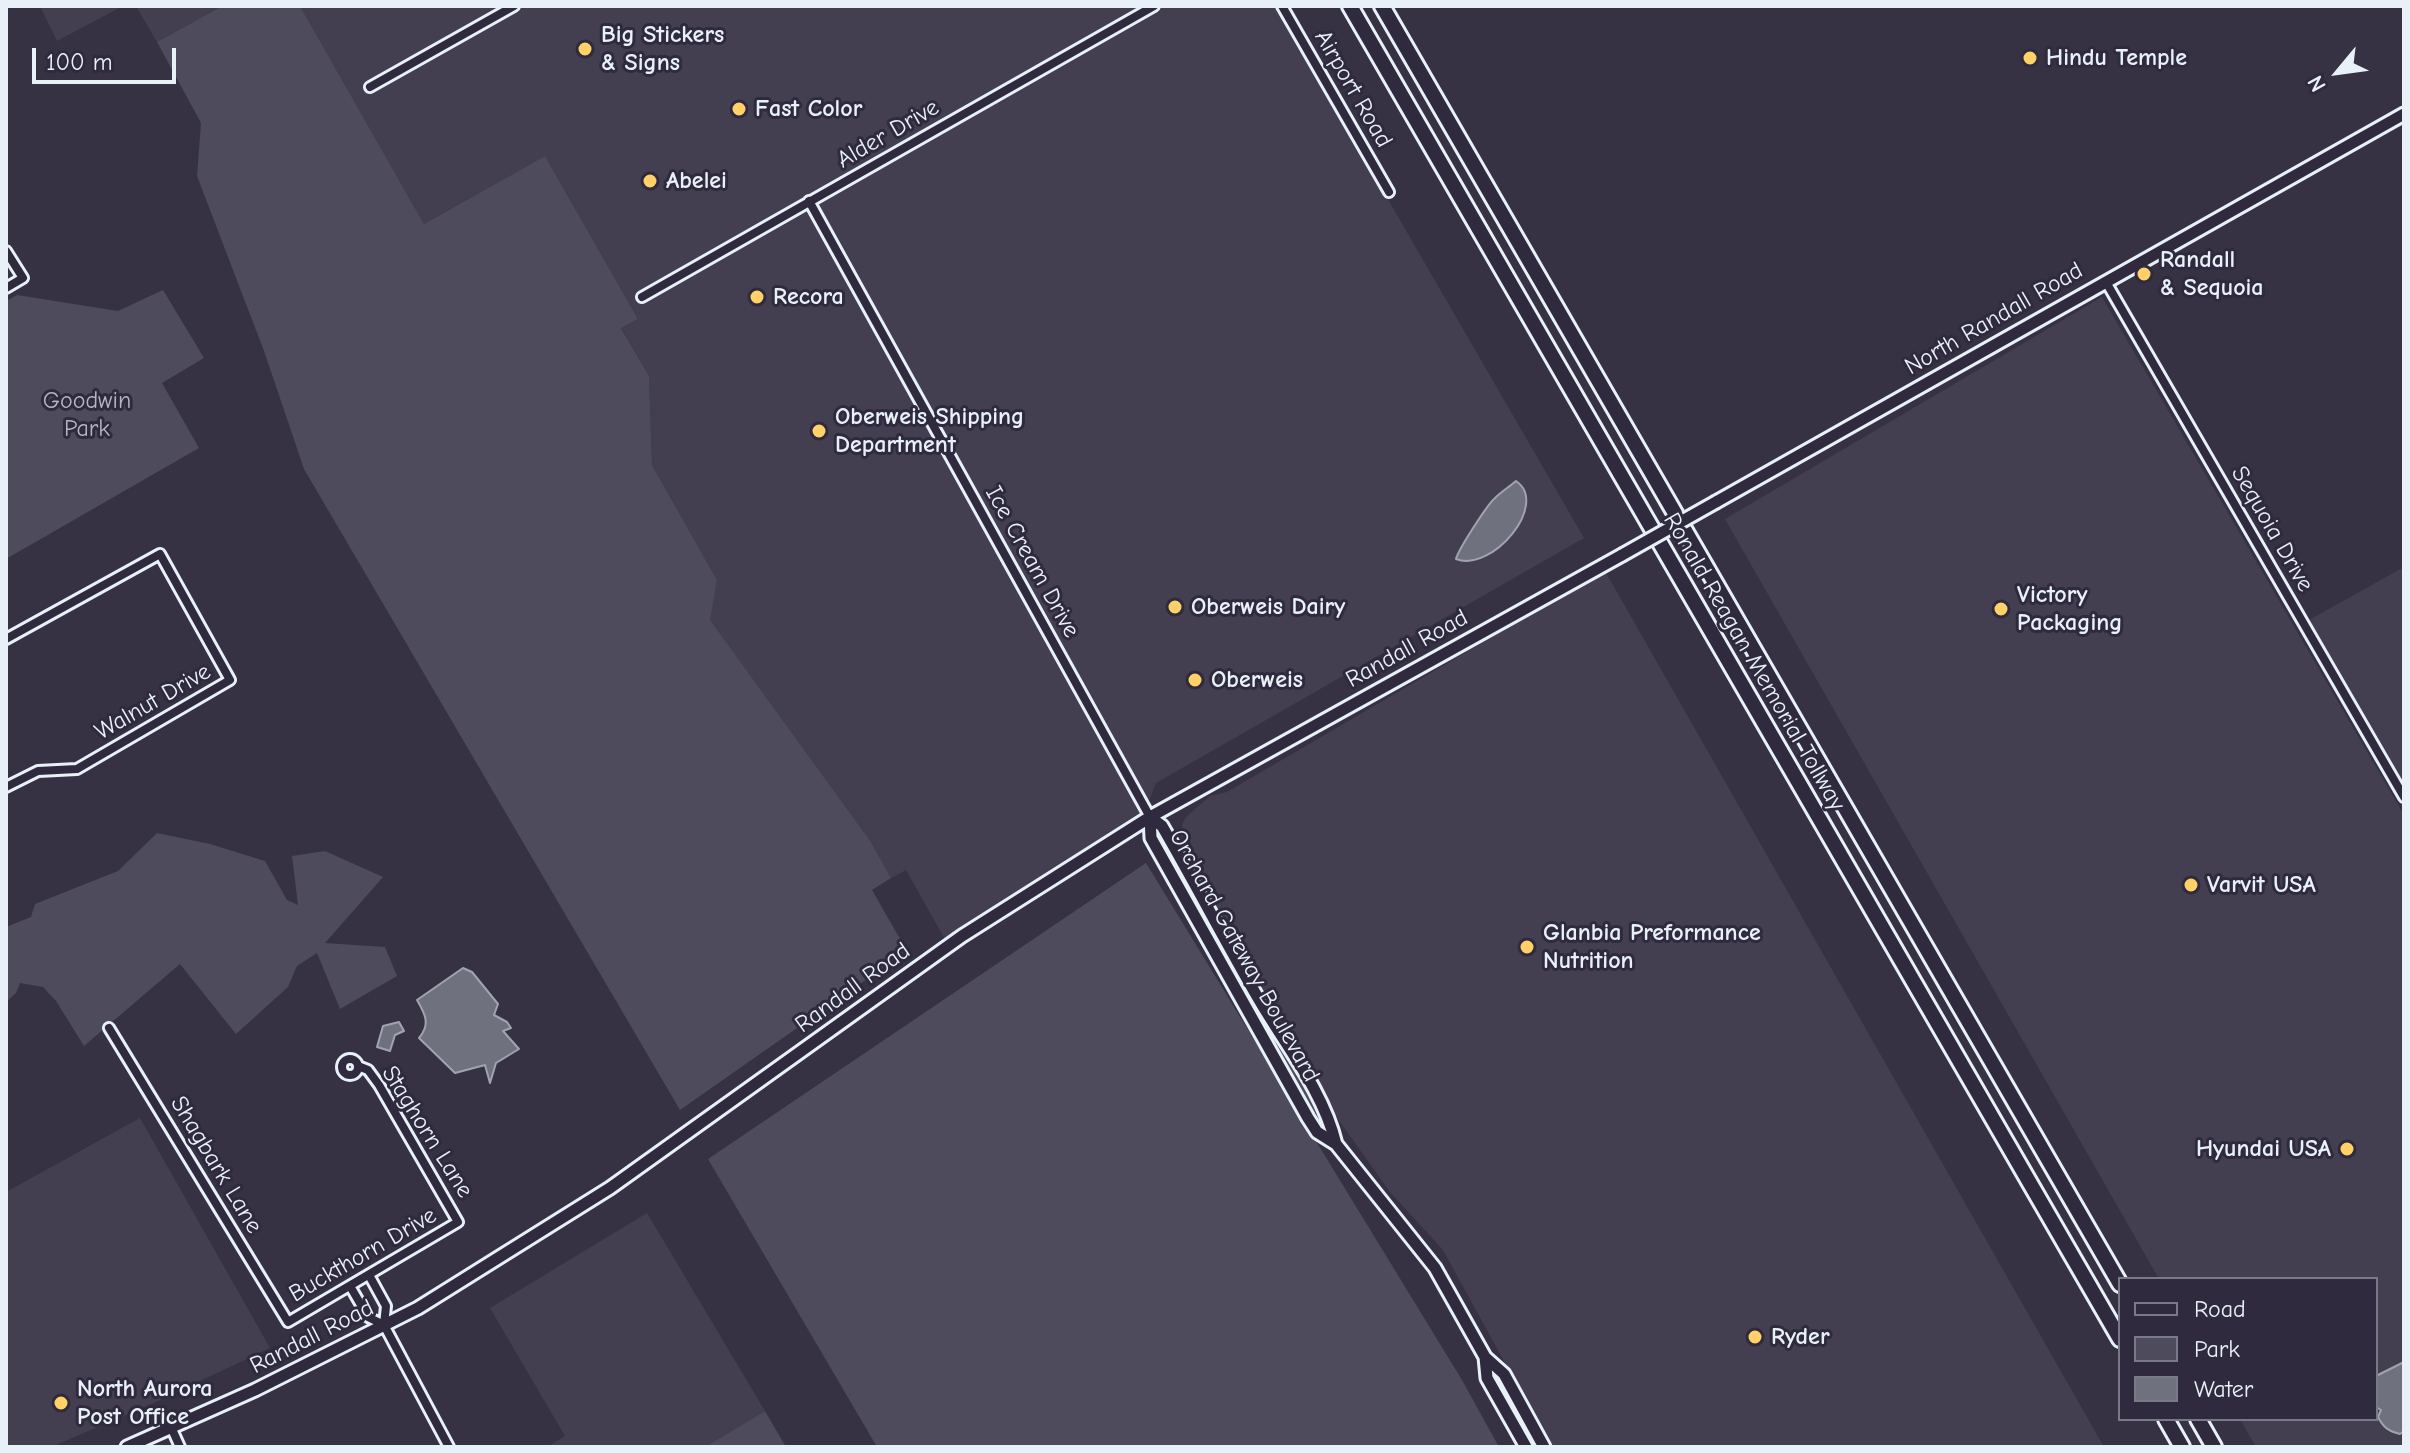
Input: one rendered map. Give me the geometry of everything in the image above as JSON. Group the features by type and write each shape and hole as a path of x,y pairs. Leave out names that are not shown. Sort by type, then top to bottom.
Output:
{"highway":[{"name":"Ronald Reagan Memorial Tollway","path":"1350,6 2118,1336"},
{"name":"Ronald Reagan Memorial Tollway","path":"1382,6 2118,1281"},
{"path":"2167,1421 2182,1447"},
{"path":"2199,1421 2214,1447"}],"main road":[{"name":"North Randall Road","path":"1607,564 2404,114"},
{"name":"Randall Road","path":"127,1447 255,1390 418,1308 610,1188 962,936 1150,817 1607,564"},
{"name":"Orchard Gateway Boulevard","path":"1150,817 1162,826 1258,998 1306,1076 1330,1119 1336,1144"},
{"name":"Orchard Gateway Boulevard","path":"1150,817 1151,838 1308,1118 1317,1132 1336,1144 1435,1268 1485,1357 1504,1374 1544,1447"},
{"name":"Orchard Gateway Boulevard","path":"1485,1357 1487,1378 1526,1447"}],"street":[{"path":"370,87 514,6"},
{"name":"Alder Drive","path":"642,297 1154,6"},
{"name":"Airport Road","path":"1282,6 1389,192"},
{"name":"Ice Cream Drive","path":"809,201 1150,817"},
{"path":"6,251 23,278 6,288"},
{"name":"Sequoia Drive","path":"2106,282 2404,797"},
{"name":"Walnut Drive","path":"6,639 160,554 230,680 77,769 38,771 6,787"},
{"name":"Shagbark Lane","path":"109,1028 288,1322"},
{"name":"Staghorn Lane","path":"358,1066 368,1070 379,1085 458,1222"},
{"name":"Buckthorn Drive","path":"288,1322 458,1222"},
{"path":"369,1275 386,1306 384,1325 449,1447"},
{"path":"350,1286 368,1317 384,1325"},
{"path":"171,1427 180,1447"}],"shaded area":[{"path":"40,6 123,6 57,41"},
{"path":"136,6 222,6 157,42"},
{"path":"300,6 1276,6 1584,538 1156,783 1144,815 947,943 906,870 891,878 871,842 709,619 717,580 652,465 649,376 621,327 638,319 545,156 424,224"},
{"path":"2102,297 2404,815 2404,1447 2256,1447 2241,1421 2378,1421 2378,1277 2158,1277 1725,519"},
{"path":"2404,567 2404,784 2309,620"},
{"path":"1605,571 2104,1447 1551,1447 1443,1250 1390,1192 1335,1115 1191,861 1182,825 1186,817 1210,796 1227,792"},
{"path":"140,1118 270,1348 51,1447 6,1447 6,1192"},
{"path":"647,1213 765,1411 705,1447 547,1447 565,1436 490,1308"}],"green space":[{"path":"222,6 300,6 424,224 545,156 638,319 621,328 649,376 652,465 717,580 710,620 871,842 891,878 872,890 907,951 680,1110 304,469 264,351 197,176 201,123 157,42"},
{"name":"Goodwin Park","path":"163,290 204,358 162,383 199,448 6,559 6,301 17,295 118,311"},
{"path":"157,833 210,844 265,861 287,900 298,905 292,856 325,851 383,877 325,943 385,947 397,976 340,1009 317,953 297,966 288,987 236,1034 180,964 84,1046 56,1001 43,987 20,983 16,993 6,1002 6,927 31,917 35,904 118,871"},
{"path":"1146,863 1462,1380 1499,1447 877,1447 708,1159"},
{"path":"1254,1011 1292,1066 1332,1134 1313,1115"},
{"path":"1489,1364 1538,1447 1532,1447 1487,1366"},
{"path":"765,1411 786,1447 705,1447"}],"water":[{"path":"1516,481 1525,492 1526,505 1512,534 1500,547 1485,556 1470,561 1456,559 1491,502"},
{"path":"463,968 472,972 498,1004 494,1015 507,1022 511,1028 503,1031 519,1049 496,1063 490,1083 485,1065 455,1073 419,1038 426,1024 417,1000"},
{"path":"399,1022 404,1031 395,1035 390,1051 377,1047 383,1026"},
{"path":"2404,1362 2404,1431 2400,1434 2386,1428 2378,1417 2381,1410 2378,1408 2378,1375"}],"place":[{"name":"Big Stickers & Signs","path":"585,49"},
{"name":"Hindu Temple","path":"2030,58"},
{"name":"Fast Color","path":"739,109"},
{"name":"Abelei","path":"650,181"},
{"name":"Randall & Sequoia","path":"2144,274"},
{"name":"Recora","path":"757,297"},
{"name":"Oberweis Shipping Department","path":"819,431"},
{"name":"Oberweis Dairy","path":"1175,607"},
{"name":"Victory Packaging","path":"2001,609"},
{"name":"Oberweis","path":"1195,680"},
{"name":"Varvit USA","path":"2191,885"},
{"name":"Glanbia Preformance Nutrition","path":"1527,947"},
{"name":"Hyundai USA","path":"2347,1149"},
{"name":"Ryder","path":"1755,1337"},
{"name":"North Aurora Post Office","path":"61,1403"}]}
